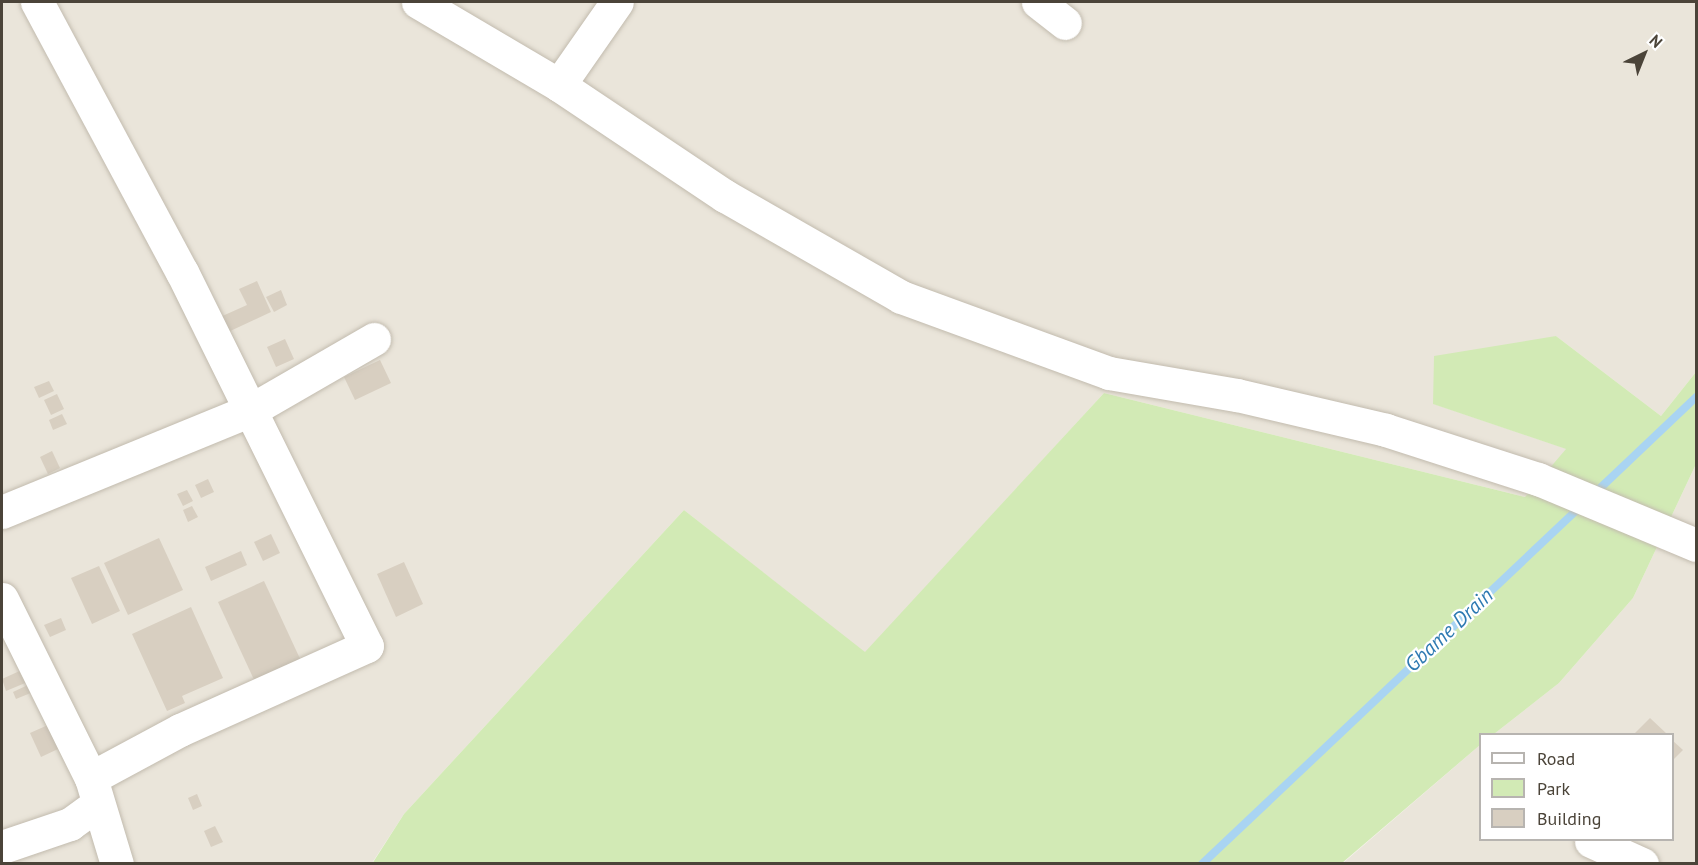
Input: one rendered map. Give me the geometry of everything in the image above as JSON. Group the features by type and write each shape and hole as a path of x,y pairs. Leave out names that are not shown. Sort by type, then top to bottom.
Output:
{"street":[{"path":"2,847 70,824 95,791 180,730 367,646 251,410 37,2"},
{"path":"418,2 559,85 725,196 901,297 1109,373 1237,395 1386,430 1538,479 1696,544"},
{"path":"559,85 617,2"},
{"path":"1038,2 1065,23"},
{"path":"2,512 251,410 374,339"},
{"path":"2,599 95,791 117,864"},
{"path":"1591,842 1642,864"}],"shaded area":[{"path":"2,2 1696,2 1696,372 1661,416 1556,336 1434,404 1567,449 1525,497 1104,393 865,653 684,510 404,814 372,863 2,864"},
{"path":"1696,464 1696,863 1342,864 1479,746 1479,841 1674,841 1674,733 1495,733 1559,683 1633,598"}],"green space":[{"path":"1556,336 1661,416 1696,372 1696,464 1633,598 1559,683 1495,733 1479,733 1479,746 1342,863 372,864 404,814 684,510 865,652 1104,393 1525,497 1566,449 1433,404 1434,356"}],"building":[{"path":"257,281 271,312 226,333 218,318 247,305 239,289"},
{"path":"281,290 287,305 274,312 266,297"},
{"path":"285,339 294,359 276,367 267,347"},
{"path":"380,360 391,383 355,400 344,377"},
{"path":"49,381 54,391 39,398 34,387"},
{"path":"57,394 64,409 51,415 44,400"},
{"path":"62,414 67,424 53,430 49,420"},
{"path":"52,451 60,468 48,474 40,457"},
{"path":"208,479 214,492 201,498 195,485"},
{"path":"187,490 193,501 183,506 177,494"},
{"path":"192,506 198,517 188,522 183,510"},
{"path":"271,534 280,553 263,561 254,542"},
{"path":"159,538 183,590 128,615 104,563"},
{"path":"241,551 247,565 211,581 205,567"},
{"path":"404,562 423,604 396,617 377,574"},
{"path":"99,566 120,611 92,624 71,578"},
{"path":"264,581 302,663 256,684 218,602"},
{"path":"191,607 223,678 182,696 185,703 167,711 132,634"},
{"path":"61,618 66,630 50,637 44,625"},
{"path":"24,669 30,681 6,691 2,679"},
{"path":"30,684 33,692 16,699 13,692"},
{"path":"1650,718 1666,733 1635,733"},
{"path":"48,725 58,749 41,757 30,733"},
{"path":"1674,742 1683,750 1674,759"},
{"path":"197,794 202,806 193,810 188,798"},
{"path":"215,826 223,842 211,847 204,831"}],"waterway":[{"name":"Gbame Drain","path":"1595,493 1696,397"},
{"name":"Gbame Drain","path":"1202,864 1582,505"}]}
